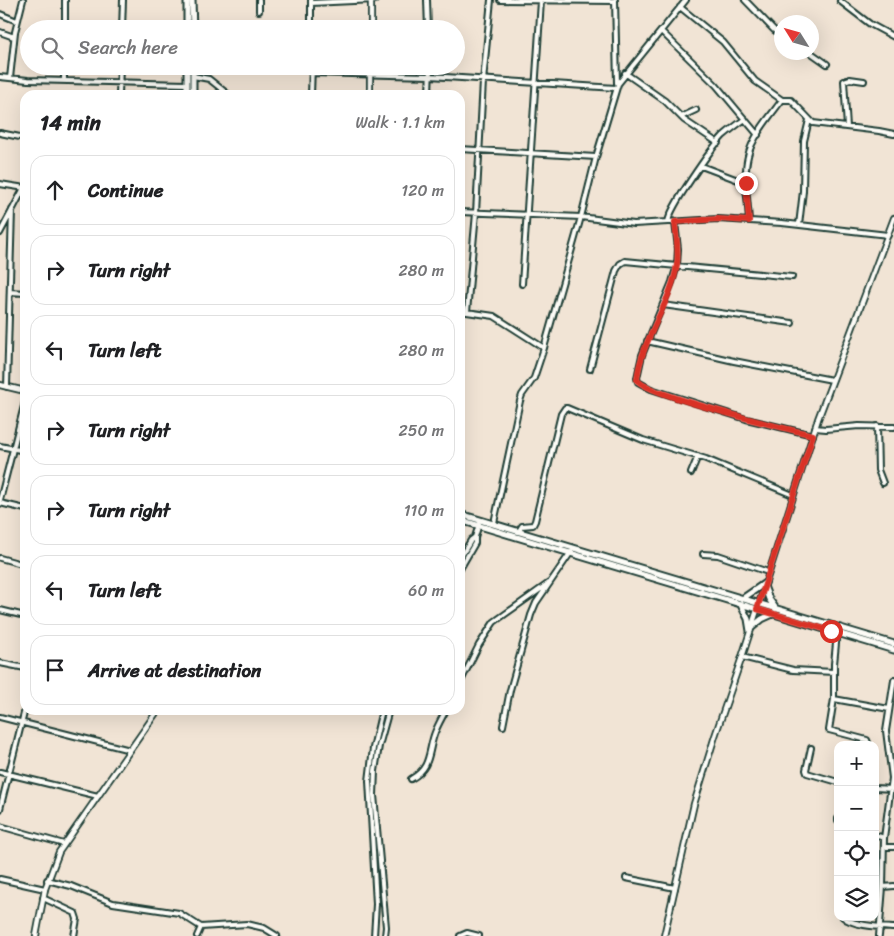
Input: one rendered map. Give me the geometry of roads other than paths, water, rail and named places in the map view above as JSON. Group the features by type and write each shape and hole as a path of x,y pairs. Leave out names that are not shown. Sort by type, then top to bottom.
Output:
{"main road":[{"path":"187,0 187,20"},
{"path":"192,0 193,20"},
{"path":"187,75 187,90"},
{"path":"193,76 193,90"},
{"path":"465,516 571,551 757,606 894,650"},
{"path":"465,521 494,523 571,551"},
{"path":"741,602 765,584 775,612"},
{"path":"741,602 750,630 762,619 775,612 894,644"}],"street":[{"path":"10,78 14,37 23,0"},
{"path":"65,0 65,20"},
{"path":"122,0 122,20"},
{"path":"259,0 259,11"},
{"path":"371,0 371,20"},
{"path":"312,20 311,2 375,0"},
{"path":"427,0 428,20"},
{"path":"491,0 483,81 476,213 467,312 494,316 544,348"},
{"path":"494,523 521,398 534,378 544,348 617,86 615,1 500,0"},
{"path":"617,86 625,73 686,0"},
{"path":"745,0 774,30"},
{"path":"522,284 541,1"},
{"path":"840,1 870,24 894,37"},
{"path":"680,7 723,42 755,81 782,100 791,100 813,123 894,134"},
{"path":"0,14 17,21"},
{"path":"661,31 716,85 758,135"},
{"path":"0,32 14,37"},
{"path":"819,58 827,64"},
{"path":"625,73 665,101 681,117 718,143"},
{"path":"64,75 64,81"},
{"path":"119,90 120,75"},
{"path":"311,90 312,75"},
{"path":"370,75 370,90"},
{"path":"400,75 536,84 617,86"},
{"path":"193,76 209,79 223,90"},
{"path":"429,90 430,76"},
{"path":"0,77 64,81 187,84"},
{"path":"847,127 844,81 850,79 864,81"},
{"path":"749,221 746,183 748,156 758,135 782,100"},
{"path":"681,117 696,110"},
{"path":"668,222 672,211 718,143 734,126 745,119"},
{"path":"799,225 803,191 804,141 809,120"},
{"path":"0,132 20,137"},
{"path":"465,149 596,157"},
{"path":"702,166 746,183"},
{"path":"0,184 20,187"},
{"path":"0,233 20,196"},
{"path":"7,387 12,210"},
{"path":"465,212 581,217 634,224 718,219 799,225 888,235"},
{"path":"664,936 701,778 813,435 894,218"},
{"path":"675,222 678,249 677,265 648,341 637,378 638,382 642,385 746,419 813,435"},
{"path":"590,369 616,271 620,264 625,261 792,277"},
{"path":"10,292 20,293"},
{"path":"663,305 792,323"},
{"path":"648,341 832,380"},
{"path":"0,385 20,390"},
{"path":"519,531 522,526 533,525 535,521 561,414 565,408 570,408 643,440 698,456 793,495"},
{"path":"20,422 0,502 20,508"},
{"path":"877,426 878,470 883,483"},
{"path":"816,428 894,427"},
{"path":"0,446 20,450"},
{"path":"691,473 698,456"},
{"path":"465,560 475,543 479,522"},
{"path":"465,550 475,537"},
{"path":"503,726 510,690 531,615 536,603 571,551"},
{"path":"702,554 718,555 768,572"},
{"path":"0,558 20,564"},
{"path":"465,673 479,645 494,622 532,593 550,582"},
{"path":"0,610 20,615"},
{"path":"837,633 834,699 830,730 867,741"},
{"path":"742,657 793,670 834,672"},
{"path":"0,663 20,667"},
{"path":"879,936 884,838 892,789 886,731 894,680"},
{"path":"834,699 889,709"},
{"path":"0,810 24,715"},
{"path":"36,936 47,880 54,862 64,844 154,715"},
{"path":"374,936 376,885 369,781 373,748 381,715"},
{"path":"385,936 386,928 374,795 379,746 387,715"},
{"path":"411,779 420,773 427,762 434,736 444,715"},
{"path":"0,718 130,750"},
{"path":"811,748 806,770 834,781"},
{"path":"0,772 98,796"},
{"path":"879,788 892,789"},
{"path":"0,826 64,844"},
{"path":"879,836 884,838"},
{"path":"884,847 894,847"},
{"path":"626,878 675,888"},
{"path":"0,879 45,889"},
{"path":"47,880 71,886 113,903 179,913 201,927 247,924 264,928 277,936"},
{"path":"883,887 894,886"},
{"path":"43,898 75,913 74,936"},
{"path":"849,921 894,928"},
{"path":"197,936 201,927"},
{"path":"460,936 467,933 479,936"}]}
